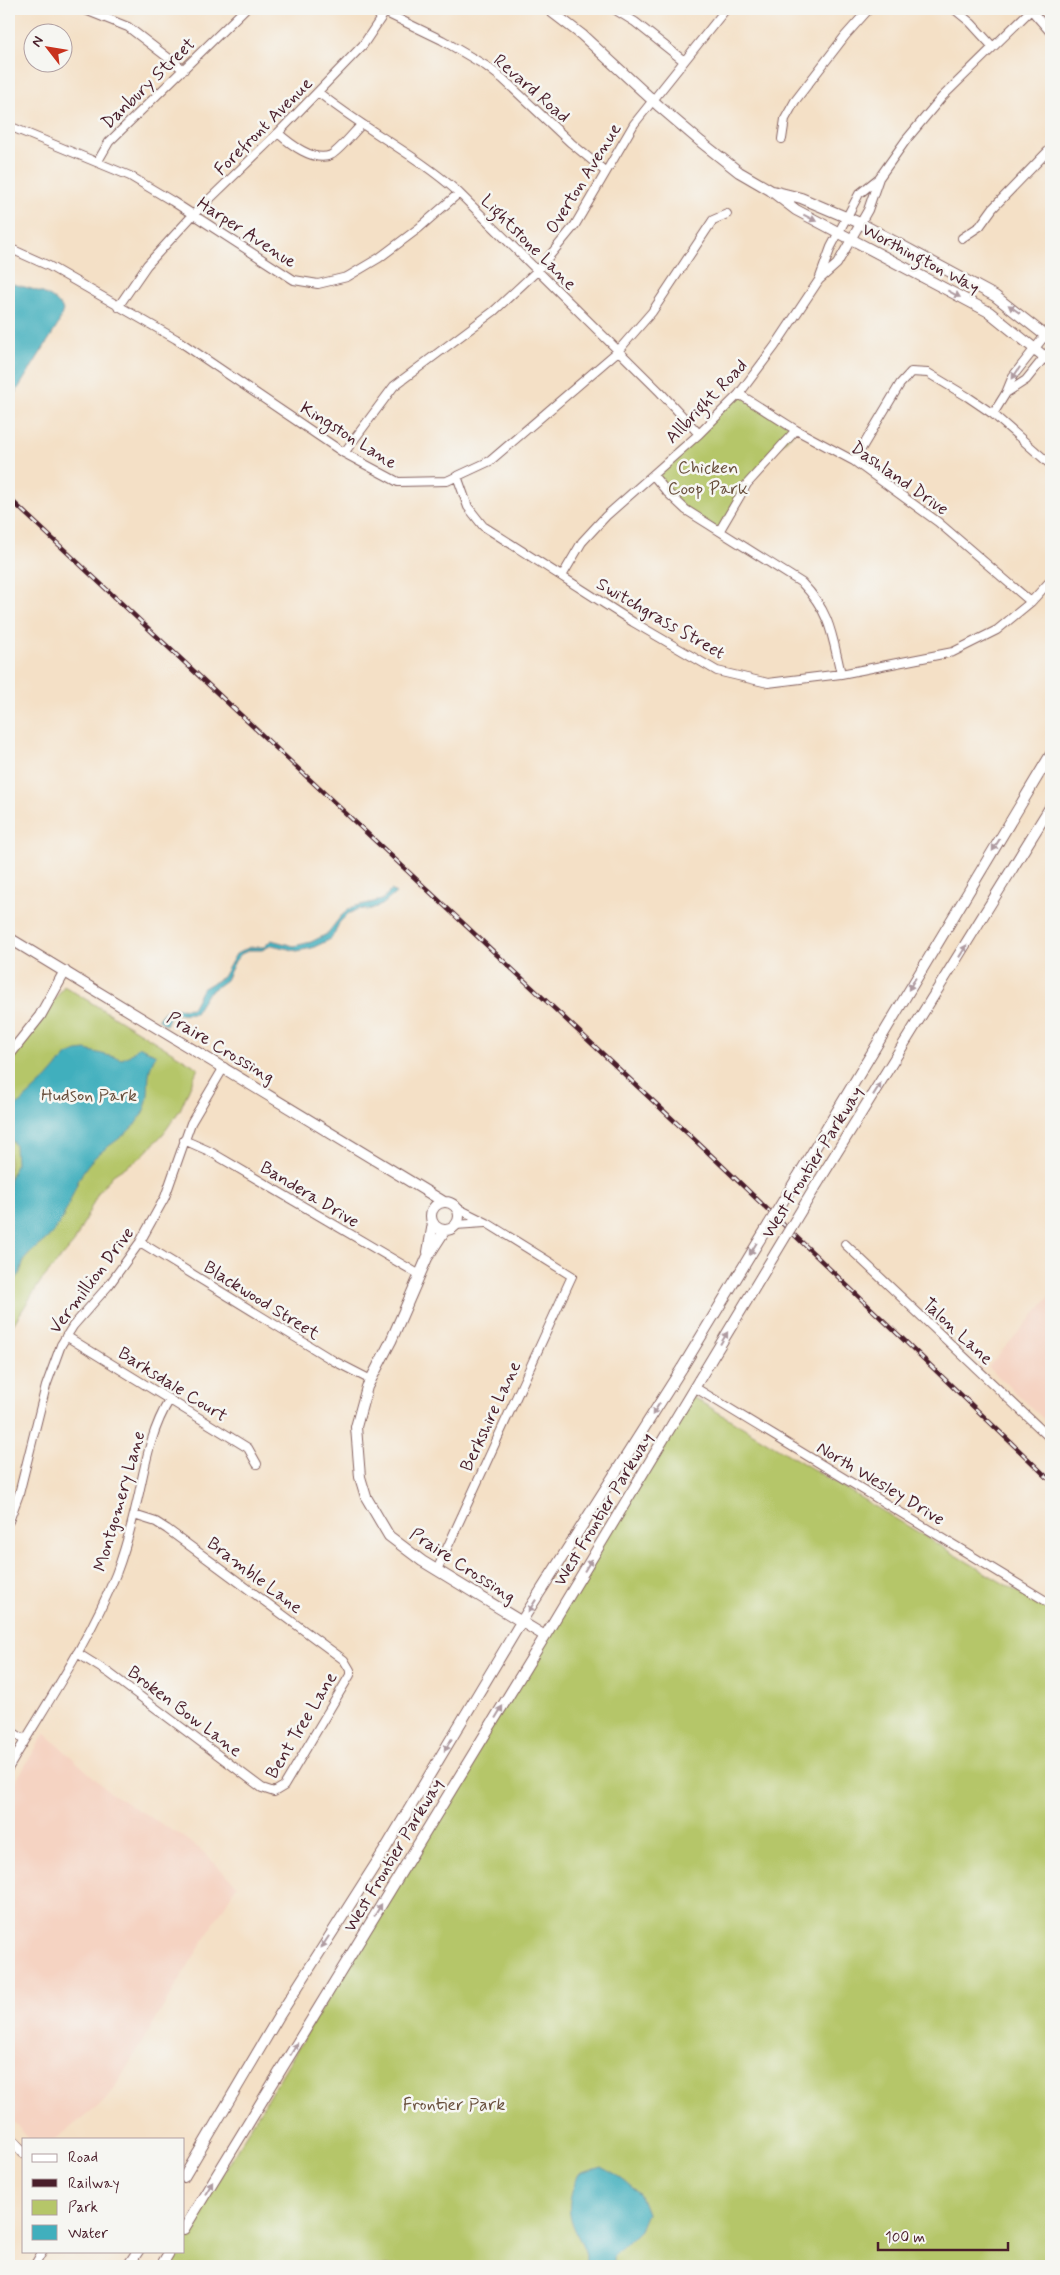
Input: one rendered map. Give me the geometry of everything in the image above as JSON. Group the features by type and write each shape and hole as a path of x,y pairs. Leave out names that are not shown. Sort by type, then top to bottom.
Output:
{"street":[{"path":"83,9 128,27 184,70"},
{"name":"Danbury Street","path":"98,161 109,142 244,9"},
{"name":"Worthington Way","path":"548,9 582,35 652,100 739,172 770,190 796,210 989,312 1034,348 1049,356"},
{"path":"614,9 636,22 684,61"},
{"name":"Overton Avenue","path":"344,452 394,386 494,311 537,271 575,225 634,124 726,9"},
{"path":"782,139 785,119 795,101 845,36 869,9"},
{"path":"954,9 971,22 993,47"},
{"path":"1031,9 1051,33"},
{"name":"Allbright Road","path":"819,280 824,261 859,194 879,178 906,140 942,97 1031,9"},
{"name":"Forefront Avenue","path":"118,307 147,264 193,215 278,133 363,45 384,10"},
{"name":"Revard Road","path":"384,10 442,40 492,70 571,143 606,172"},
{"name":"Lightstone Lane","path":"318,92 339,109 436,172 617,352 660,392 699,434"},
{"path":"278,133 290,144 322,157 331,155 362,124"},
{"name":"Harper Avenue","path":"9,126 98,161 151,187 294,280 318,284 347,277 379,258 419,228 459,193"},
{"path":"962,238 980,226 993,208 1051,148"},
{"name":"Allbright Road","path":"562,576 588,536 606,516 699,434 739,394 780,339 819,280 837,264 860,223 876,190 879,178"},
{"name":"Worthington Way","path":"770,190 802,198 860,223 995,296 1049,334"},
{"name":"Kingston Lane","path":"9,248 49,266 176,339 344,452 398,482 446,481 490,461 617,352 652,312 713,220 727,214"},
{"path":"993,414 1006,393 1012,376 1034,348 1049,334"},
{"path":"1006,393 1026,380 1049,356"},
{"path":"854,461 900,384 911,372 928,373 993,414 1051,465"},
{"name":"Dashland Drive","path":"739,394 796,430 854,461 938,522 1031,602"},
{"path":"720,530 747,484 796,430"},
{"path":"653,475 686,510 802,583 816,598 829,620 841,674"},
{"name":"Switchgrass Street","path":"457,476 468,507 483,526 633,622 717,671 768,683 841,674 953,652 997,630 1031,602 1051,580"},
{"name":"West Frontier Parkway","path":"185,2175 279,2016 384,1851 521,1622 682,1368 1051,754"},
{"name":"West Frontier Parkway","path":"185,2227 545,1636 814,1189 1051,806"},
{"name":"Praire Crossing","path":"9,938 444,1202"},
{"path":"11,1049 40,1016 65,971"},
{"name":"Vermillion Drive","path":"9,1521 19,1494 46,1386 56,1355 66,1336 110,1284 140,1242 165,1197 191,1123 224,1067"},
{"name":"Bandera Drive","path":"184,1140 209,1151 420,1275"},
{"name":"Praire Crossing","path":"415,1185 433,1209"},
{"path":"444,1202 487,1223 455,1225 444,1230 436,1227 431,1216 433,1209 444,1202"},
{"path":"455,1225 459,1217 457,1208"},
{"name":"Praire Crossing","path":"427,1258 433,1223"},
{"name":"Berkshire Lane","path":"436,1570 572,1276 487,1223"},
{"name":"Praire Crossing","path":"444,1230 427,1258 371,1380 356,1427 358,1463 366,1497 389,1536 436,1570 545,1636"},
{"name":"Blackwood Street","path":"140,1242 334,1362 371,1380"},
{"name":"Talon Lane","path":"845,1244 1051,1439"},
{"name":"Barksdale Court","path":"66,1336 248,1448 257,1464"},
{"name":"North Wesley Drive","path":"696,1383 1051,1604"},
{"name":"Montgomery Lane","path":"9,1767 77,1653 116,1572 134,1515 154,1432 170,1399"},
{"name":"Bramble Lane","path":"134,1515 151,1520 167,1529 344,1660 350,1670"},
{"name":"Broken Bow Lane","path":"77,1653 109,1673 262,1788 274,1792"},
{"name":"Bent Tree Lane","path":"274,1792 284,1786 347,1682 350,1670"},
{"path":"9,1730 25,1740"},
{"path":"9,2137 22,2151"},
{"path":"34,2266 42,2252"},
{"path":"128,2266 137,2252"},
{"path":"161,2266 169,2252"}],"shaded area":[{"path":"1051,1295 1051,1426 988,1367"},
{"path":"45,1733 112,1794 180,1835 201,1850 237,1885 109,2097 57,2138 28,2138 9,2117 9,1792"}],"green space":[{"name":"Chicken Coop Park","path":"739,394 796,430 760,467 720,530 686,510 653,475"},
{"name":"Hudson Park","path":"64,986 198,1068 180,1110 163,1134 141,1157 113,1175 98,1193 74,1243 41,1281 9,1331 9,1058 33,1033"},
{"name":"Frontier Park","path":"691,1396 1051,1612 1051,2266 166,2266 174,2252 185,2252 185,2235"}],"water":[{"path":"9,283 47,295 59,304 63,310 58,325 9,403"},
{"path":"391,890 396,893 382,905 368,910 358,909 348,914 339,923 335,933 329,940 312,948 297,951 272,945 262,950 250,950 241,954 235,961 226,980 207,994 195,1013 171,1014 166,1025 158,1019 169,1009 192,1008 202,989 223,977 236,954 250,947 264,947 271,940 294,946 311,942 327,934 341,916 352,907 382,900"},
{"path":"139,1046 156,1055 150,1070 147,1103 144,1110 139,1119 125,1134 101,1152 87,1166 59,1224 51,1235 25,1259 19,1275 9,1288 9,1180 16,1165 15,1146 9,1135 9,1113 47,1078 67,1055 86,1050 122,1059 130,1055"},
{"path":"601,2167 619,2177 639,2193 647,2213 640,2230 613,2257 613,2266 584,2266 586,2255 570,2217 571,2198 579,2174"}],"railway":[{"path":"9,498 714,1158 1051,1481"}]}
